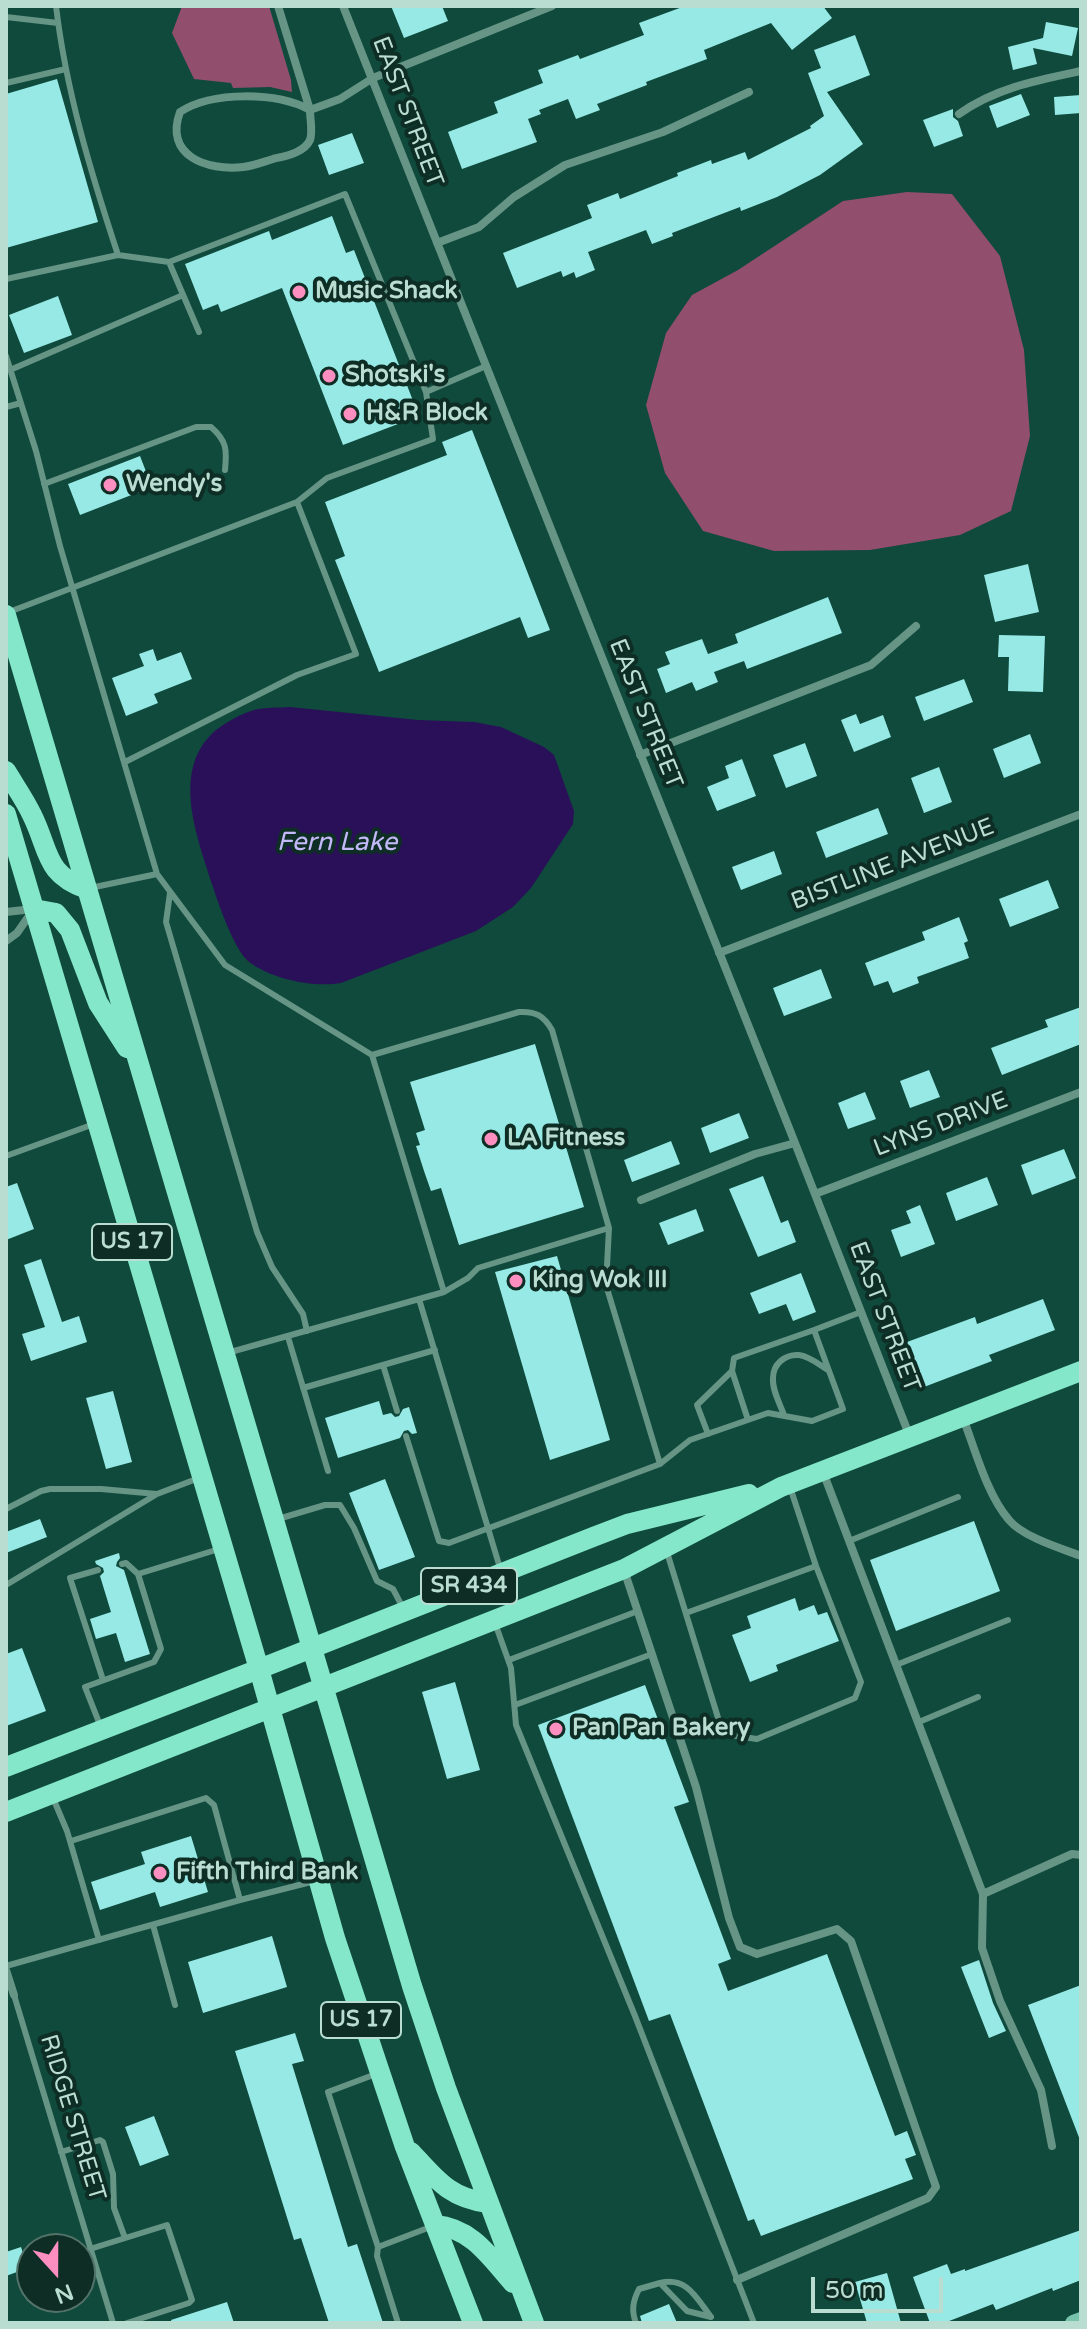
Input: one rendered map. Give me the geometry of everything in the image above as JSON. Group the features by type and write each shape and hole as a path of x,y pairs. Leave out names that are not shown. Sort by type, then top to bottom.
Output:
{"main road":[{"name":"US 17","path":"6,614 412,1986 488,2203 534,2323"},
{"path":"6,771 32,816 51,863 72,883 87,889"},
{"name":"US 17","path":"6,814 259,1669 335,1938 405,2147 473,2323"},
{"path":"34,909 56,913 70,930 98,1003 140,1068"},
{"name":"SR 434","path":"6,1767 627,1524 785,1485 1081,1371"},
{"name":"SR 434","path":"6,1812 624,1569 785,1485"},
{"path":"405,2147 456,2195 488,2203"},
{"path":"435,2225 452,2226 477,2242 523,2295"}],"street":[{"path":"278,6 310,110 312,138 304,149 246,167 212,166 199,161 180,146 175,136 175,124 180,112 192,106 225,98 269,97 296,103 310,110 340,99 373,78 552,6"},
{"name":"EAST STREET","path":"343,6 910,1437"},
{"path":"959,114 975,102 1034,80 1081,71"},
{"path":"437,243 479,227 514,197 565,165 663,132 749,92"},
{"path":"640,755 871,665 916,626"},
{"name":"BISTLINE AVENUE","path":"719,953 1081,814"},
{"path":"6,912 34,909"},
{"path":"6,941 17,933 34,909"},
{"name":"LYNS DRIVE","path":"815,1194 1081,1092"},
{"path":"641,1200 755,1154 795,1143"},
{"path":"963,1417 994,1499 1010,1522 1043,1542 1081,1556"},
{"path":"822,1471 983,1894 982,1948 1000,2001 1041,2090 1052,2146"},
{"path":"624,1569 696,1787 729,1918 740,1947 757,1954 837,1929 851,1941 936,2187 928,2198 737,2280"},
{"path":"983,1894 1072,1854 1081,1855"},
{"name":"RIDGE STREET","path":"6,1968 14,1995"},
{"path":"1073,2323 1081,2320"}],"lane":[{"path":"56,6 70,91 118,255"},
{"path":"6,17 58,23"},
{"path":"6,83 66,69"},
{"path":"6,279 118,255 169,262 345,194 426,392 433,439 327,478 297,502 6,614"},
{"path":"169,262 199,332"},
{"path":"10,370 183,295"},
{"path":"6,356 157,874 225,965 372,1055 444,1292"},
{"path":"426,392 486,366"},
{"path":"6,407 21,403"},
{"path":"44,484 196,427 211,427 221,436 227,453 225,470"},
{"path":"125,762 276,685 356,654 297,502"},
{"path":"87,889 157,874"},
{"path":"170,892 166,922 257,1232 272,1267 303,1314 307,1331"},
{"path":"372,1055 519,1012 540,1014 552,1030 609,1228 606,1285 660,1464"},
{"path":"6,1156 97,1123"},
{"path":"225,1354 444,1292 468,1278 478,1268 609,1228"},
{"path":"419,1299 501,1573"},
{"path":"748,1420 732,1371 734,1358 861,1312"},
{"path":"406,1436 439,1541 449,1543 660,1464 690,1440 768,1413 812,1421 843,1409 814,1330"},
{"path":"288,1337 328,1471"},
{"path":"303,1388 435,1350"},
{"path":"784,1415 772,1381 774,1367 782,1360 798,1355 828,1370"},
{"path":"383,1365 397,1411"},
{"path":"708,1434 697,1405 732,1371"},
{"path":"6,1585 157,1494 201,1477"},
{"path":"666,1548 719,1721 729,1735 757,1739 855,1698 861,1682 785,1485"},
{"path":"6,1509 50,1489 157,1494"},
{"path":"849,1541 958,1497"},
{"path":"274,1520 325,1505 340,1505 354,1528 377,1581 393,1589 404,1611"},
{"path":"138,1574 222,1548"},
{"path":"102,1730 85,1687 154,1662 161,1649 138,1574 126,1563 122,1564"},
{"path":"686,1613 816,1566"},
{"path":"98,1570 70,1578 103,1680"},
{"path":"509,1660 638,1611"},
{"path":"896,1665 1008,1620"},
{"path":"494,1621 509,1660 516,1725 529,1761 635,2016 754,2323"},
{"path":"515,1705 652,1654"},
{"path":"919,1722 978,1697"},
{"path":"51,1794 71,1841 99,1940"},
{"path":"71,1841 206,1798 214,1805 240,1900"},
{"path":"6,1968 318,1880"},
{"path":"153,1925 175,2005"},
{"name":"RIDGE STREET","path":"14,1995 85,2233"},
{"path":"379,2073 328,2092 378,2247 377,2256 398,2323"},
{"path":"61,2152 100,2140 103,2142 113,2174 114,2208 125,2238"},
{"path":"96,2247 167,2225 192,2300 127,2323"},
{"path":"378,2247 435,2225"},
{"name":"RIDGE STREET","path":"96,2268 113,2323"},
{"path":"636,2323 632,2302 639,2289 660,2283 671,2280 687,2286 711,2317 687,2311 660,2283"}],"shaded area":[{"path":"182,6 269,6 292,92 270,87 233,88 231,83 194,79 172,33"},
{"path":"907,192 952,194 1000,256 1024,350 1030,436 1011,511 960,535 870,550 774,551 703,531 665,473 646,405 666,333 692,295 738,270 843,201"}],"water":[{"name":"Fern Lake","path":"290,707 418,720 474,722 501,727 544,747 554,755 574,811 573,824 531,888 513,907 476,931 341,983 306,983 268,973 248,961 237,947 227,925 200,845 191,804 191,783 194,764 202,746 216,730 254,710"}],"building":[{"path":"391,6 442,6 448,21 404,38"},
{"path":"685,6 823,6 832,18 792,50 771,23 704,50 707,59 597,104 600,110 576,119 568,99 539,110 541,114 528,119 537,142 462,169 448,132 498,113 494,102 543,83 538,70 578,55 580,59 644,35 639,23"},
{"path":"1046,22 1078,28 1072,56 1033,48 1037,64 1013,70 1008,47 1043,38"},
{"path":"855,35 870,75 827,92 863,144 820,175 777,197 741,211 740,207 652,244 646,230 588,252 595,270 576,278 574,272 563,277 561,271 517,288 503,253 592,218 587,205 618,193 620,199 711,160 712,164 745,152 748,160 811,128 824,116 808,73 821,68 814,50"},
{"path":"57,79 98,222 6,248 6,94"},
{"path":"1021,94 1030,115 997,128 989,106"},
{"path":"1081,95 1081,113 1055,115 1054,97"},
{"path":"953,109 953,117 958,121 963,136 934,147 923,120"},
{"path":"352,133 364,163 329,175 318,145"},
{"path":"332,216 346,253 354,250 419,416 343,445 282,288 221,312 218,304 203,310 185,264 269,231 272,240"},
{"path":"58,296 72,335 24,353 9,315"},
{"path":"472,430 550,630 528,638 520,617 379,672 335,560 345,556 325,502 447,455 442,442"},
{"name":"Wendy's","path":"140,456 152,487 80,515 68,484"},
{"path":"1028,564 1039,612 995,622 984,575"},
{"path":"828,597 842,633 747,669 744,661 714,672 718,682 696,691 692,682 666,693 657,669 670,664 665,652 702,639 708,654 738,643 735,634"},
{"path":"999,635 1045,636 1043,692 1008,691 1009,657 998,657"},
{"path":"153,649 157,661 181,652 192,679 154,694 158,703 126,716 112,678 144,666 139,654"},
{"path":"964,679 973,702 924,721 915,697"},
{"path":"856,714 860,724 883,715 891,737 854,752 841,720"},
{"path":"1030,734 1041,763 1004,778 993,749"},
{"path":"805,743 817,776 786,788 773,755"},
{"path":"742,759 756,796 717,811 707,787 729,778 725,766"},
{"path":"939,767 952,802 924,813 911,778"},
{"path":"878,808 888,834 826,858 816,832"},
{"path":"774,851 782,874 741,890 732,867"},
{"path":"1048,880 1059,908 1010,927 999,899"},
{"path":"959,917 968,941 964,943 969,958 917,977 919,983 893,993 888,981 874,986 865,963 925,940 922,932"},
{"path":"821,969 832,998 784,1016 773,988"},
{"path":"1081,1007 1081,1044 1002,1075 991,1048 1048,1027 1045,1020"},
{"name":"LA Fitness","path":"535,1044 584,1207 459,1245 441,1188 431,1191 416,1146 420,1145 416,1133 425,1130 410,1082"},
{"path":"929,1070 940,1097 910,1108 900,1081"},
{"path":"865,1092 876,1119 848,1129 838,1103"},
{"path":"739,1113 749,1138 710,1153 701,1128"},
{"path":"671,1141 680,1164 632,1182 624,1160"},
{"path":"1064,1149 1076,1178 1032,1195 1021,1165"},
{"path":"763,1176 781,1223 788,1220 796,1242 758,1257 729,1189"},
{"path":"987,1177 998,1205 956,1221 946,1193"},
{"path":"17,1183 34,1229 6,1240 6,1187"},
{"path":"920,1205 935,1244 901,1257 891,1230 911,1223 906,1211"},
{"path":"696,1209 704,1231 668,1245 659,1223"},
{"path":"557,1256 610,1440 550,1460 495,1272"},
{"path":"41,1259 62,1322 79,1316 87,1342 31,1361 22,1334 45,1327 24,1265"},
{"path":"801,1273 816,1312 793,1321 786,1304 759,1314 750,1293"},
{"path":"1043,1299 1055,1330 989,1355 992,1361 924,1387 907,1342 975,1317 977,1324"},
{"path":"113,1391 132,1462 106,1469 86,1398"},
{"path":"379,1401 383,1415 391,1413 399,1416 403,1409 409,1407 417,1433 404,1431 400,1438 338,1458 325,1418"},
{"path":"385,1479 415,1557 379,1570 349,1493"},
{"path":"40,1519 47,1537 6,1553 6,1532"},
{"path":"974,1521 1000,1591 896,1631 870,1560"},
{"path":"119,1553 116,1566 124,1570 150,1654 125,1662 116,1633 96,1639 90,1619 111,1612 100,1576 103,1568 95,1561"},
{"path":"795,1598 799,1611 814,1605 818,1615 827,1612 839,1641 776,1665 778,1671 750,1682 732,1635 751,1628 747,1616"},
{"path":"22,1648 46,1711 6,1726 6,1654"},
{"path":"455,1682 480,1770 447,1779 422,1692"},
{"path":"645,1685 689,1802 674,1807 731,1959 718,1964 728,1991 827,1954 895,2136 907,2131 916,2155 905,2159 913,2179 761,2236 754,2219 748,2221 670,2014 649,2021 538,1725"},
{"name":"Fifth Third Bank","path":"191,1836 208,1892 160,1907 155,1892 100,1910 91,1882 145,1864 141,1852"},
{"path":"272,1936 287,1987 203,2013 188,1962"},
{"path":"979,1960 1006,2031 989,2038 961,1967"},
{"path":"1081,1985 1081,2140 1080,2140 1028,2005"},
{"path":"295,2033 304,2061 292,2064 348,2247 357,2244 383,2323 329,2323 301,2238 294,2240 235,2051"},
{"path":"154,2116 169,2155 140,2166 125,2127"},
{"path":"1081,2230 1081,2280 996,2310 993,2304 944,2323 930,2323 913,2277 947,2264 951,2274 965,2271"},
{"path":"16,2249 16,2272 6,2276 6,2252"},
{"path":"887,2273 901,2323 867,2323 855,2282"},
{"path":"227,2302 234,2323 172,2323 171,2320"},
{"path":"669,2304 677,2323 642,2323 640,2316"}],"place":[{"name":"Music Shack","path":"299,292"},
{"name":"Shotski's","path":"329,376"},
{"name":"H&R Block","path":"350,414"},
{"name":"Wendy's","path":"110,485"},
{"name":"LA Fitness","path":"491,1139"},
{"name":"King Wok III","path":"516,1281"},
{"name":"Pan Pan Bakery","path":"556,1729"},
{"name":"Fifth Third Bank","path":"160,1873"}]}
